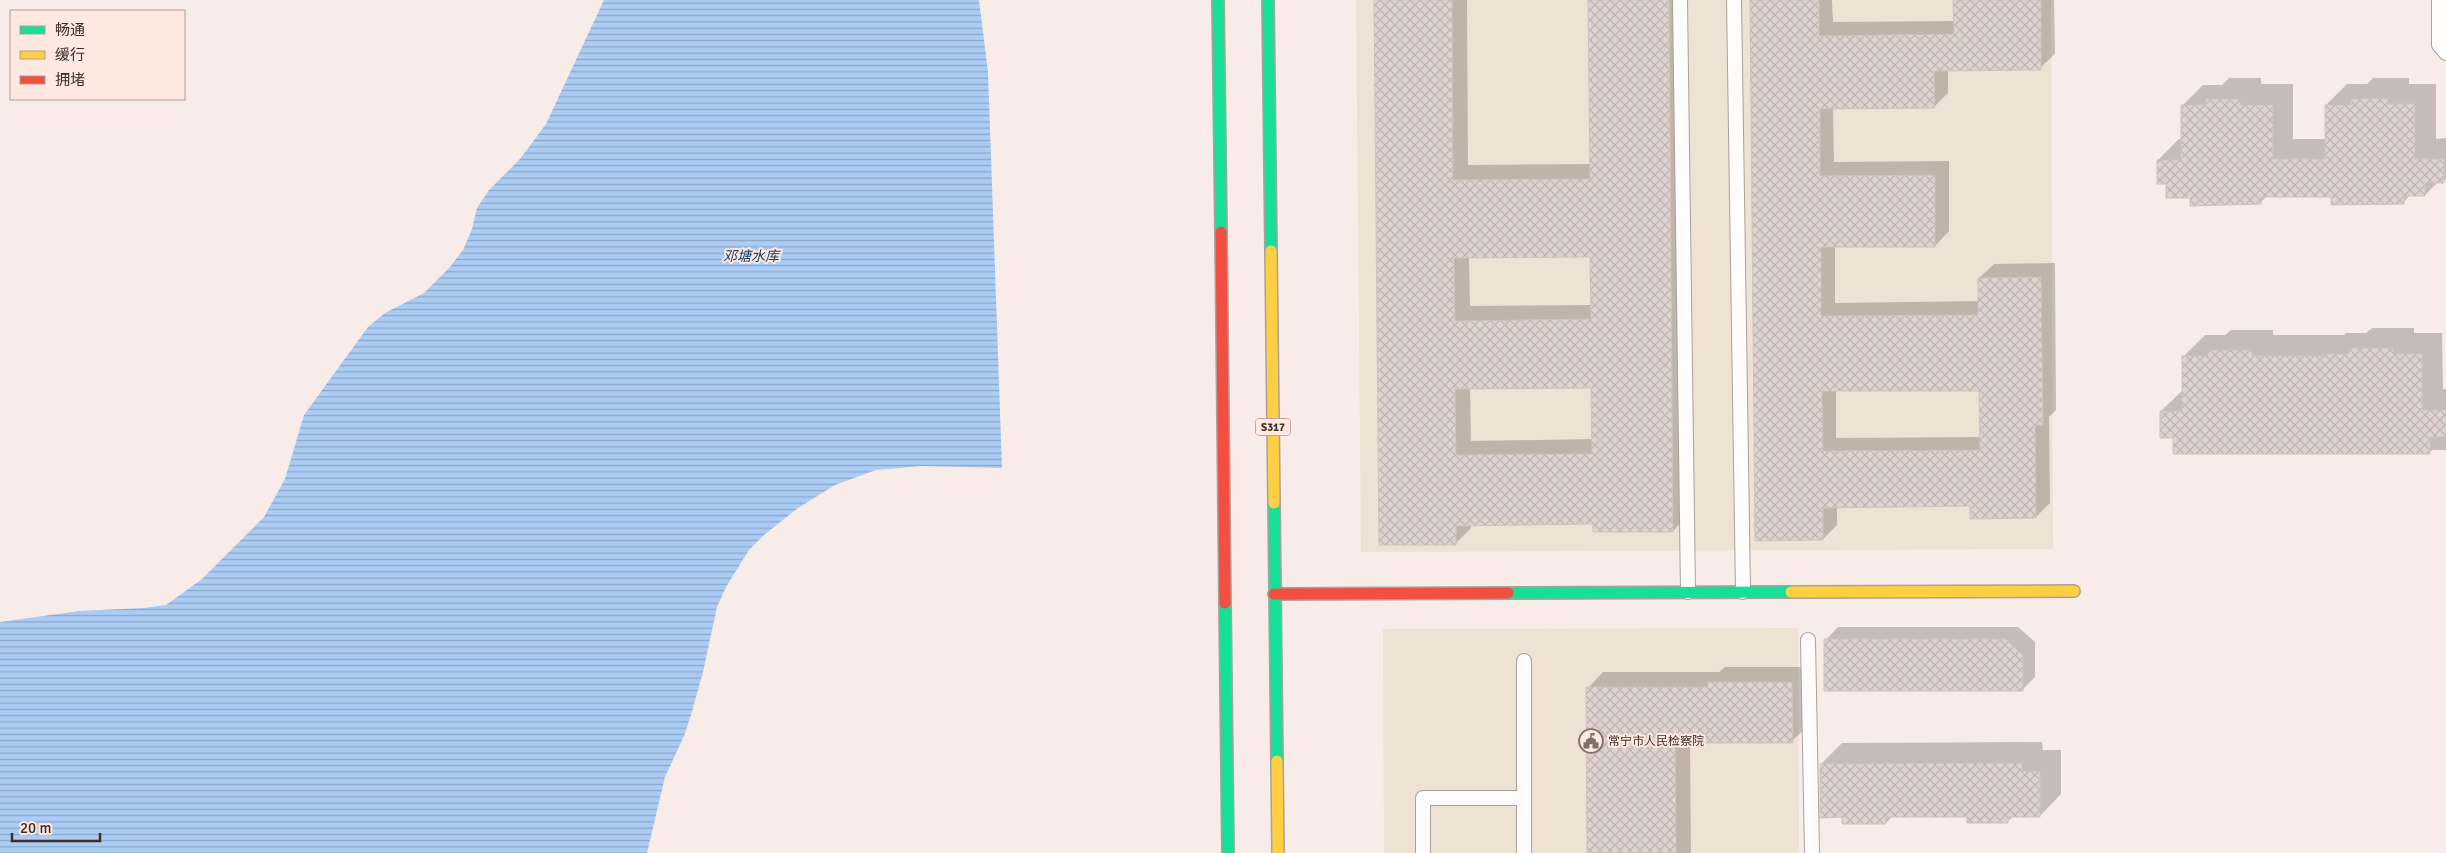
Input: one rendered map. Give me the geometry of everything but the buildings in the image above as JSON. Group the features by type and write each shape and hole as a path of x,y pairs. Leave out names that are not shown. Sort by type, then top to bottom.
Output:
{"main road":[{"path":"1218,0 1228,853"},
{"name":"S317","path":"1268,0 1278,853"},
{"path":"1274,594 2074,591"}],"lane":[{"path":"1680,0 1688,592"},
{"path":"1734,0 1742,592"},
{"path":"2438,0 2439,45 2446,53"},
{"path":"1808,640 1812,853"},
{"path":"1524,661 1524,853"},
{"path":"1423,853 1423,798 1524,798"}],"shaded area":[{"path":"1356,0 2051,0 2053,549 1361,552"},
{"name":"常宁市人民检察院","path":"1798,628 1799,853 1384,853 1383,629"}],"water":[{"name":"邓塘水库","path":"604,0 979,0 988,72 1002,468 921,466 876,470 835,485 798,508 764,535 749,550 726,587 717,607 703,672 691,715 684,736 665,777 647,853 0,853 0,622 79,611 166,605 202,579 264,517 285,479 304,415 368,327 385,313 424,293 450,267 463,250 472,229 477,208 489,190 520,159 546,124"}],"traffic: fast":[{"path":"1218,0 1221,232"},
{"path":"1268,0 1271,251"},
{"path":"1274,503 1277,761"},
{"path":"1508,593 1791,592"},
{"path":"1225,603 1228,853"}],"traffic: slow":[{"path":"1271,251 1274,503"},
{"path":"1791,592 2074,591"},
{"path":"1277,761 1278,853"}],"traffic: jam":[{"path":"1221,232 1225,603"},
{"path":"1274,594 1508,593"}],"place":[{"name":"常宁市人民检察院","path":"1591,741"}]}
